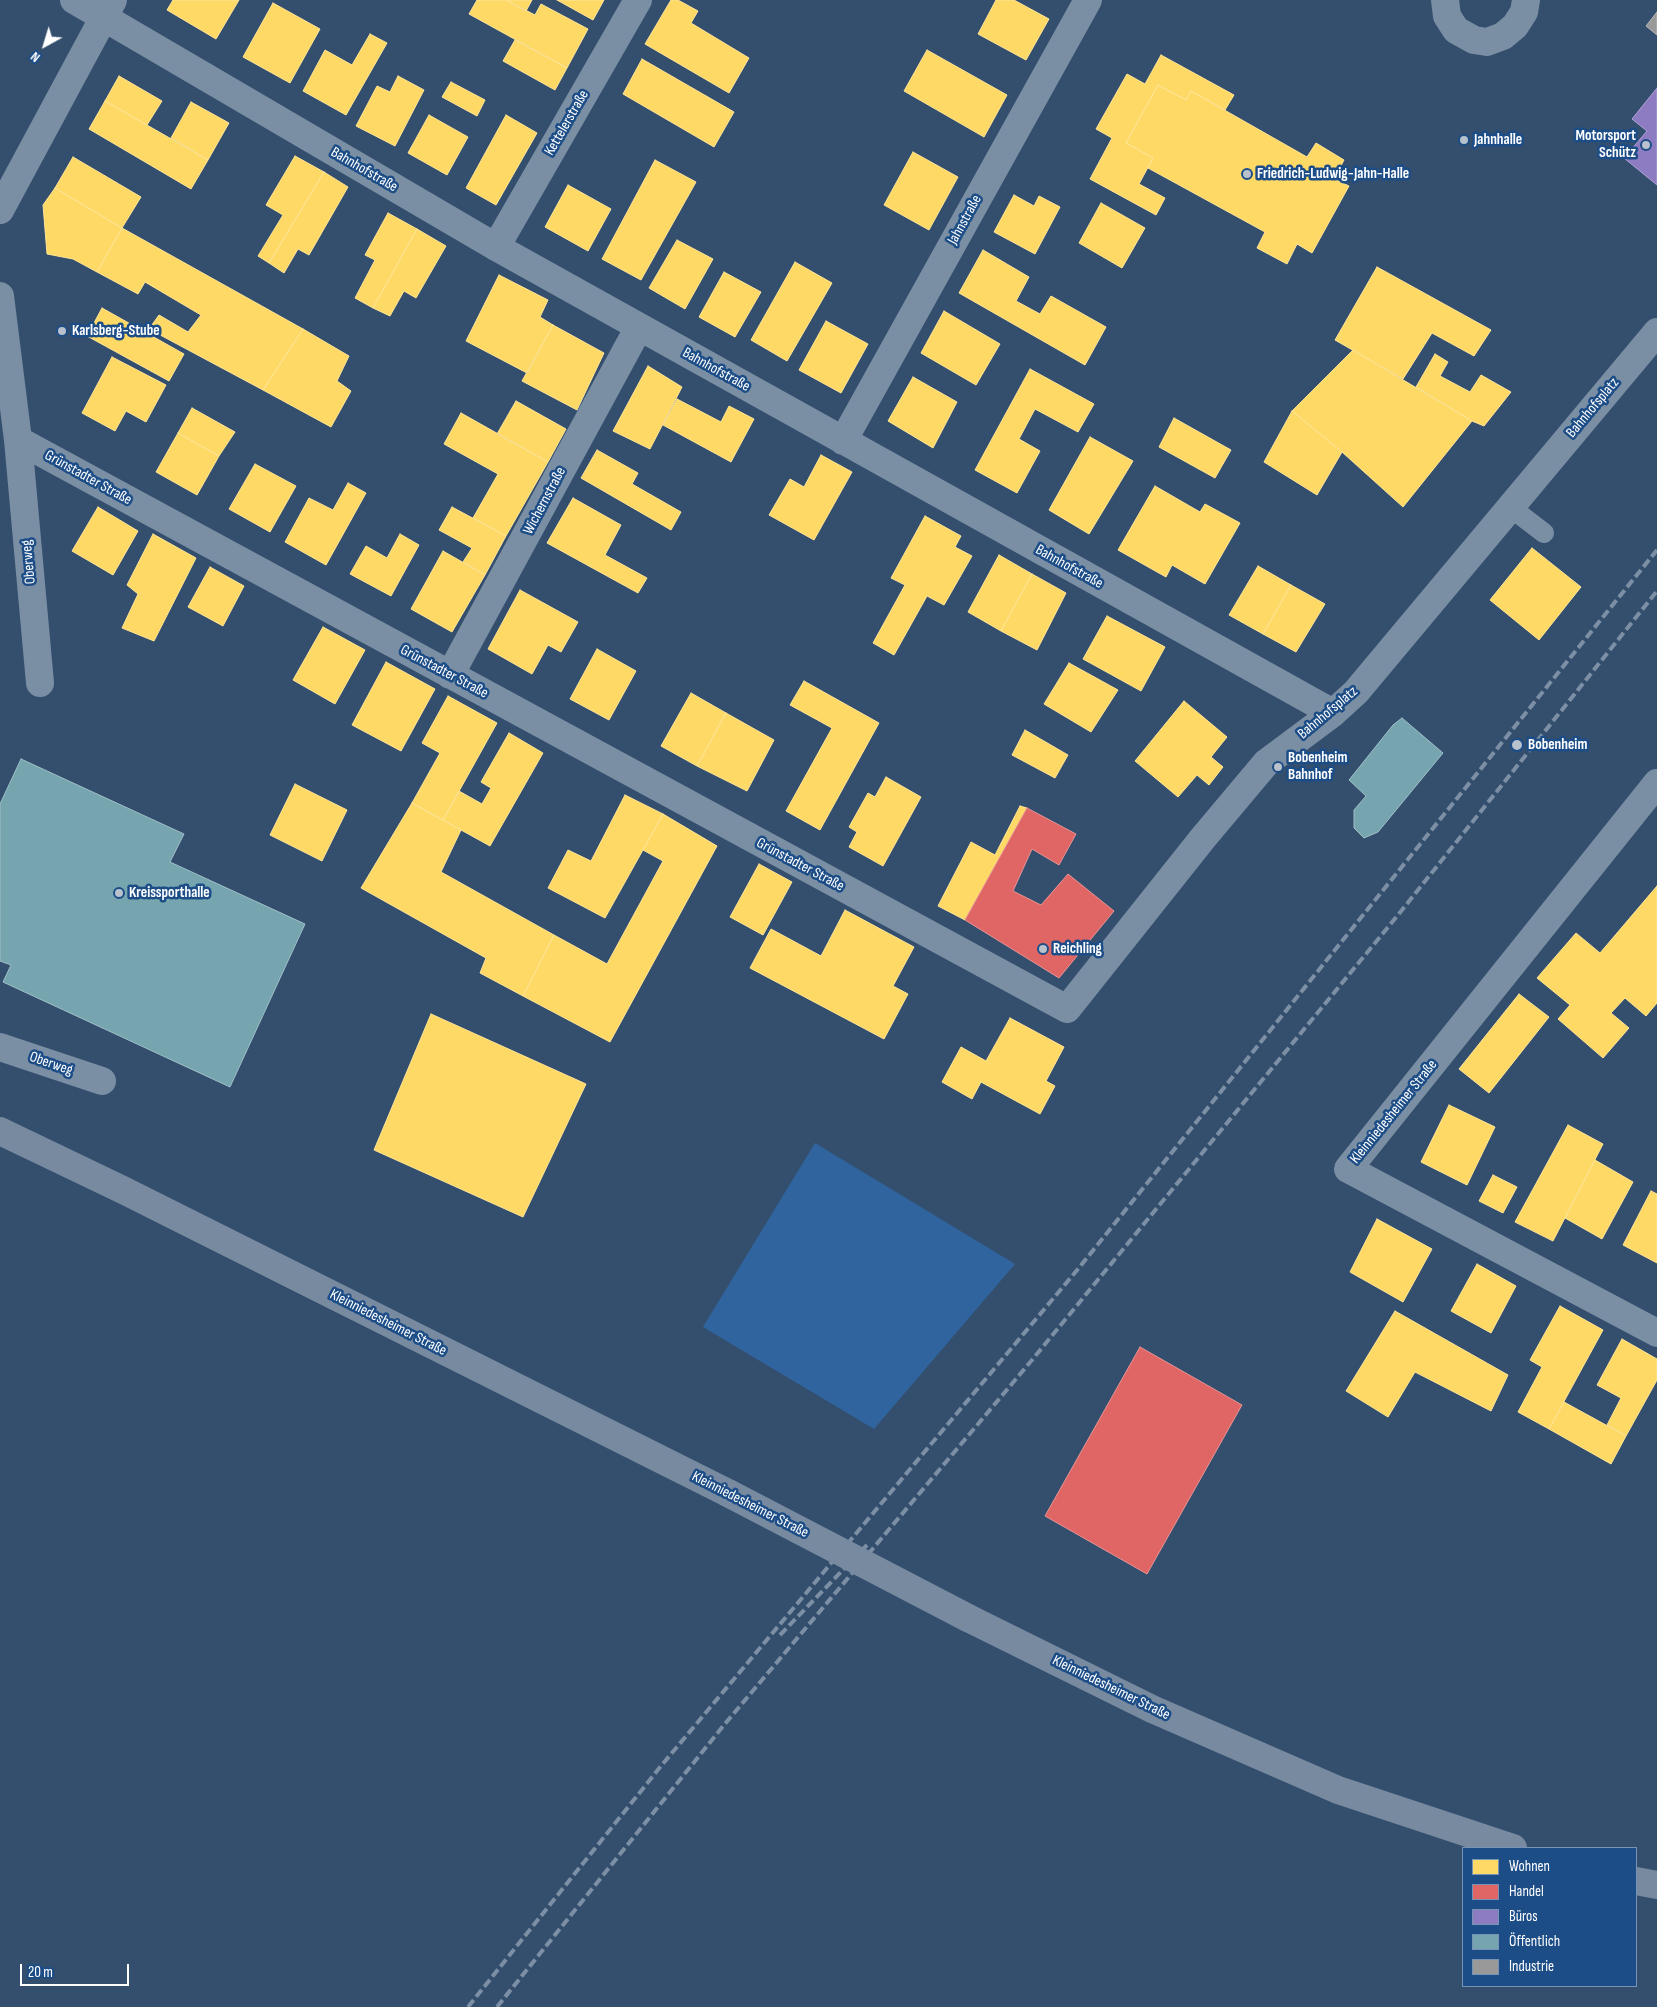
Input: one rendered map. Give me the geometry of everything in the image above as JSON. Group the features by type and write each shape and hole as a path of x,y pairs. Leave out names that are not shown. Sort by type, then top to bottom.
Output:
{"main road":[{"name":"Kleinniedesheimer Straße","path":"0,1131 123,1190 728,1493 968,1618 1152,1709 1338,1790 1510,1847"},
{"path":"1637,1881 1657,1885"}],"street":[{"path":"0,210 108,9 74,0"},
{"name":"Kettelerstraße","path":"496,247 638,0"},
{"name":"Jahnstraße","path":"843,441 1088,0"},
{"path":"1445,0 1447,16 1456,30 1474,40 1488,42 1503,36 1515,26 1524,12 1526,0"},
{"name":"Bahnhofstraße","path":"108,9 496,247 1333,713"},
{"path":"0,296 18,440"},
{"name":"Wichernstraße","path":"450,675 639,327"},
{"name":"Bahnhofsplatz","path":"997,972 1067,1009 1203,838 1266,763 1333,713 1362,685 1657,332"},
{"name":"Grünstadter Straße","path":"18,440 997,972"},
{"name":"Oberweg","path":"18,440 40,683"},
{"name":"Kleinniedesheimer Straße","path":"1657,783 1348,1169 1657,1332"},
{"name":"Oberweg","path":"0,1047 102,1081"}],"lane":[{"path":"1510,507 1544,533"}],"shaded area":[{"path":"815,1143 1015,1264 874,1429 703,1327"}],"building: Wohnen":[{"path":"173,0 239,0 216,39 167,10"},
{"path":"477,0 506,0 535,15 541,4 588,29 567,68 469,14"},
{"path":"506,0 532,0 526,11"},
{"path":"557,0 604,0 593,20"},
{"path":"671,0 678,0 698,11 691,23 749,58 729,93 645,44"},
{"path":"996,0 1014,0 1049,19 1026,60 978,34"},
{"path":"273,3 320,29 290,83 243,57"},
{"path":"370,34 387,43 346,115 303,91 325,50 352,65"},
{"path":"515,40 567,68 555,90 503,61"},
{"path":"927,50 1007,95 984,137 904,91"},
{"path":"1161,55 1234,95 1225,110 1191,91 1186,100 1158,85 1126,143 1153,158 1139,184 1165,198 1156,215 1090,179 1112,138 1096,129 1127,74 1145,84"},
{"path":"642,59 734,112 714,147 623,94"},
{"path":"119,76 162,101 147,125 105,101"},
{"path":"398,76 424,90 395,146 356,126 377,86 390,92"},
{"path":"451,82 485,100 477,116 442,97"},
{"name":"Friedrich-Ludwig-Jahn-Halle","path":"1158,85 1186,100 1191,91 1307,157 1316,143 1344,160 1334,179 1349,186 1312,253 1297,244 1287,264 1257,248 1265,232 1148,168 1153,158 1126,143"},
{"path":"105,101 208,160 191,189 89,129"},
{"path":"191,102 229,123 208,160 171,138"},
{"path":"429,115 468,137 447,175 408,153"},
{"path":"506,115 537,133 496,205 466,188"},
{"path":"913,152 958,177 929,230 884,205"},
{"path":"295,156 324,172 269,263 258,256 283,215 266,205"},
{"path":"73,157 141,197 122,228 55,188"},
{"path":"655,160 696,182 641,280 602,259"},
{"path":"324,172 348,187 309,255 298,249 284,273 269,263"},
{"path":"568,185 611,209 588,251 545,227"},
{"path":"55,188 122,228 97,272 73,259 47,254 43,205"},
{"path":"1014,195 1034,206 1039,196 1060,207 1035,254 994,232"},
{"path":"1101,203 1145,228 1122,268 1079,243"},
{"path":"388,213 417,229 373,308 355,298 375,260 365,255"},
{"path":"122,228 303,329 263,390 149,329 159,315 188,332 201,315 145,282 138,294 97,272"},
{"path":"417,229 446,246 416,298 404,291 390,316 373,308"},
{"path":"677,240 713,259 685,309 649,288"},
{"path":"983,250 1029,277 1016,301 1040,314 1051,296 1106,327 1085,365 959,293"},
{"path":"795,262 832,283 787,361 751,340"},
{"path":"1377,267 1491,330 1474,356 1432,333 1403,379 1335,340"},
{"path":"724,272 761,292 735,337 699,317"},
{"path":"499,275 548,300 540,317 553,325 527,373 466,341"},
{"path":"102,308 184,354 169,381 87,336"},
{"path":"944,311 1000,344 976,385 921,353"},
{"path":"826,321 868,344 841,393 799,370"},
{"path":"553,325 604,353 577,410 522,381"},
{"path":"303,329 349,356 337,381 351,391 331,427 263,390"},
{"path":"1353,350 1472,421 1403,507 1342,452 1292,411"},
{"path":"1435,354 1448,362 1440,376 1470,392 1481,375 1511,392 1484,426 1472,421 1416,387"},
{"path":"112,357 166,385 146,422 126,411 115,431 82,413"},
{"path":"648,366 682,387 650,449 613,431"},
{"path":"1030,369 1094,404 1078,432 1035,409 1019,439 1040,451 1017,493 975,470"},
{"path":"913,377 957,402 933,448 888,421"},
{"path":"677,399 721,422 729,406 754,419 731,462 663,425"},
{"path":"516,401 566,429 548,462 497,434"},
{"path":"192,408 235,432 219,456 178,433"},
{"path":"1292,411 1342,452 1317,495 1264,462"},
{"path":"461,413 548,462 506,536 473,518 498,474 444,444"},
{"path":"1174,418 1231,450 1215,478 1159,447"},
{"path":"178,433 219,456 197,495 156,472"},
{"path":"1090,437 1133,461 1089,534 1049,510"},
{"path":"597,450 638,473 632,484 681,512 671,530 581,478"},
{"path":"821,455 852,472 814,540 769,515 790,479 804,487"},
{"path":"255,464 296,486 270,532 229,509"},
{"path":"348,483 366,493 326,565 285,542 309,498 333,510"},
{"path":"1155,486 1200,512 1205,504 1240,523 1205,584 1172,565 1166,577 1118,550"},
{"path":"573,498 621,525 605,555 647,578 638,593 547,543"},
{"path":"98,507 138,531 113,575 72,551"},
{"path":"452,507 506,536 485,575 463,562 472,548 439,530"},
{"path":"925,516 961,536 955,547 972,556 944,605 927,596 894,655 873,643 905,585 891,578"},
{"path":"153,534 196,558 154,641 122,628 138,594 127,585"},
{"path":"400,534 419,545 391,596 350,574 366,546 387,558"},
{"path":"1532,548 1581,587 1539,640 1490,600"},
{"path":"443,551 485,575 452,632 411,609"},
{"path":"999,555 1032,574 1001,631 968,612"},
{"path":"1258,566 1291,585 1263,634 1229,615"},
{"path":"210,567 244,586 223,626 188,607"},
{"path":"1032,574 1066,593 1037,650 1001,631"},
{"path":"1291,585 1325,604 1296,652 1263,634"},
{"path":"520,590 578,622 561,652 548,645 532,674 488,649"},
{"path":"1107,616 1165,647 1141,691 1083,659"},
{"path":"323,627 365,650 335,704 293,680"},
{"path":"597,649 636,671 609,720 570,699"},
{"path":"386,662 435,689 401,751 352,725"},
{"path":"1069,663 1118,690 1091,732 1044,704"},
{"path":"804,681 879,723 820,830 786,811 832,728 790,705"},
{"path":"691,693 726,713 697,766 661,746"},
{"path":"448,696 497,723 443,820 412,803 440,753 422,743"},
{"path":"1184,701 1227,737 1211,757 1223,767 1209,785 1197,775 1178,797 1135,761"},
{"path":"726,713 774,740 747,791 697,766"},
{"path":"1025,730 1068,755 1055,778 1012,755"},
{"path":"509,733 543,753 490,846 443,820 459,791 482,804 491,788 481,782"},
{"path":"886,777 921,797 883,866 849,847 857,832 849,827 868,793 875,797"},
{"path":"295,784 347,810 322,861 270,835"},
{"path":"625,795 663,814 605,918 548,888 568,850 591,861"},
{"path":"412,803 461,830 441,872 554,935 523,996 480,973 486,958 361,888"},
{"path":"1020,806 1027,808 965,920 938,906 971,842 995,855"},
{"path":"663,814 717,846 610,1042 523,996 554,935 607,964 663,861 643,850"},
{"path":"759,864 792,882 763,935 730,917"},
{"path":"1657,886 1657,1003 1646,1016 1625,998 1611,1013 1629,1028 1603,1058 1558,1019 1570,1005 1537,978 1576,933 1600,953"},
{"path":"845,910 914,947 893,986 908,994 884,1039 750,968 771,929 821,956"},
{"path":"1519,994 1549,1017 1489,1093 1459,1069"},
{"path":"431,1014 586,1084 523,1217 374,1150"},
{"path":"1010,1018 1064,1047 1046,1081 1055,1086 1040,1114 981,1082 972,1099 942,1082 961,1047 986,1061"},
{"path":"1449,1105 1495,1127 1467,1185 1421,1162"},
{"path":"1568,1125 1603,1144 1553,1241 1515,1222"},
{"path":"1595,1160 1633,1182 1602,1239 1565,1218"},
{"path":"1493,1175 1517,1187 1503,1213 1479,1201"},
{"path":"1651,1191 1657,1194 1657,1263 1623,1245"},
{"path":"1377,1219 1432,1249 1403,1302 1350,1272"},
{"path":"1477,1264 1516,1286 1491,1333 1451,1311"},
{"path":"1560,1306 1603,1330 1549,1429 1518,1412 1542,1367 1530,1360"},
{"path":"1395,1311 1508,1375 1491,1411 1415,1372 1388,1417 1346,1391"},
{"path":"1622,1339 1657,1359 1657,1380 1626,1436 1607,1425 1621,1398 1597,1385"},
{"path":"1564,1402 1626,1436 1611,1464 1549,1429"}],"building: Handel":[{"path":"1027,808 1076,834 1059,865 1032,849 1013,891 1041,905 1068,874 1114,911 1059,978 965,920"},
{"path":"1140,1347 1242,1405 1147,1574 1045,1516"}],"building: Büros":[{"name":"Motorsport Schütz","path":"1657,88 1657,185 1624,158 1647,131 1632,119"}],"building: Öffentlich":[{"path":"1402,718 1443,753 1378,832 1364,838 1354,828 1354,810 1366,796 1349,780 1393,725"},
{"name":"Kreissporthalle","path":"21,759 184,834 170,862 305,924 230,1087 3,982 11,965 0,961 0,804"}],"building: Industrie":[{"path":"1657,12 1657,35 1646,26"}],"railway":[{"path":"468,2007 661,1766 1078,1269 1657,550"},
{"path":"497,2007 724,1725 1032,1360 1398,915 1657,591"},
{"path":"780,1635 867,1545"}],"place":[{"name":"Jahnhalle","path":"1464,140"},
{"name":"Motorsport Schütz","path":"1646,145"},
{"name":"Friedrich-Ludwig-Jahn-Halle","path":"1247,174"},
{"name":"Karlsberg-Stube","path":"62,331"},
{"name":"Bobenheim","path":"1517,745"},
{"name":"Bobenheim Bahnhof","path":"1278,767"},
{"name":"Kreissporthalle","path":"119,893"},
{"name":"Reichling","path":"1043,949"}]}
